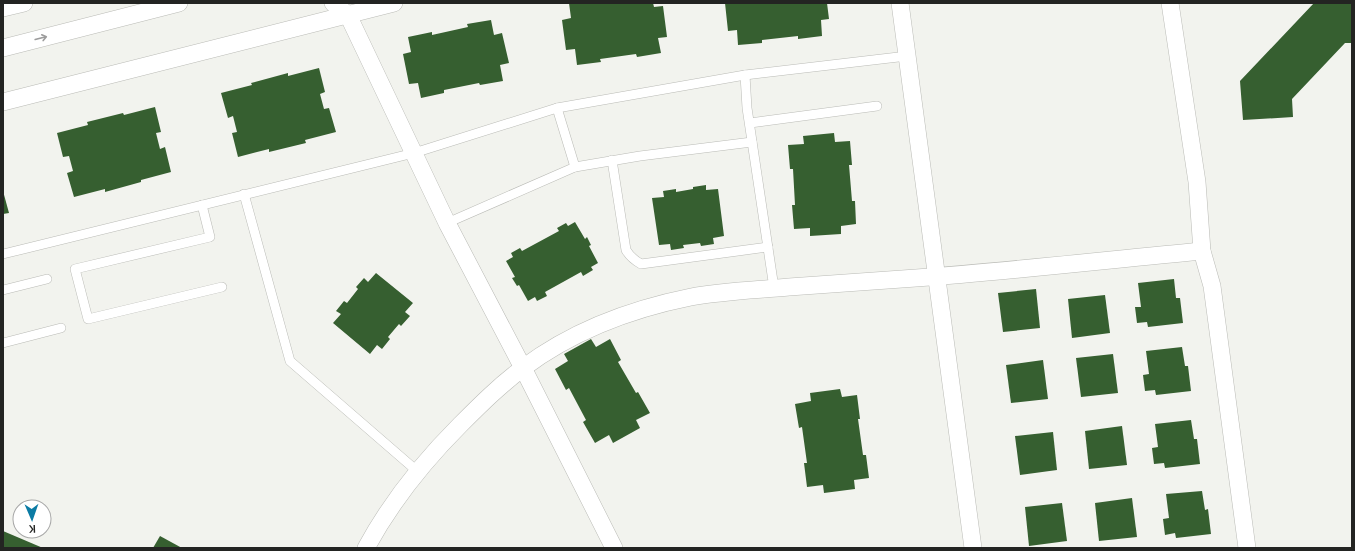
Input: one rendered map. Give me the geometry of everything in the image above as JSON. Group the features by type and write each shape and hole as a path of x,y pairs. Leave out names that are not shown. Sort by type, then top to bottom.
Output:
{"street":[{"path":"3,8 24,3"},
{"path":"3,48 179,3"},
{"path":"334,3 349,9 447,223 523,368 614,548"},
{"path":"3,102 349,9 394,3"},
{"path":"900,3 972,548"},
{"path":"1170,3 1197,182 1202,251 1212,286 1247,548"},
{"path":"366,548 383,518 417,471 445,440 500,386 523,368 576,336 635,312 662,304 718,293 936,277 1202,251"}],"lane":[{"path":"3,254 414,153 557,108 745,75 907,56"},
{"path":"745,75 752,142 774,288"},
{"path":"750,123 876,106"},
{"path":"557,108 575,167"},
{"path":"447,223 575,167 612,160 752,142"},
{"path":"612,160 626,250 637,262 642,264 768,247"},
{"path":"244,194 290,361 417,471"},
{"path":"202,205 210,237 75,269 88,319 222,287"},
{"path":"3,290 47,279"},
{"path":"3,343 61,328"}],"building":[{"path":"569,3 653,3 654,7 663,6 667,37 658,38 661,53 637,57 636,54 600,59 601,62 577,65 575,49 566,50 562,20 571,18"},
{"path":"725,3 827,3 829,19 821,20 822,36 798,39 798,36 762,40 762,43 738,45 737,30 728,31"},
{"path":"1314,3 1352,3 1352,43 1345,43 1292,99 1293,117 1243,120 1240,81"},
{"path":"491,20 494,35 502,33 509,63 500,65 503,81 480,85 479,83 444,90 444,93 421,98 418,83 409,84 403,54 411,52 408,37 432,32 432,35 468,27 467,24"},
{"path":"319,68 325,92 320,94 324,109 329,108 336,132 305,140 306,143 269,152 269,149 238,157 232,133 237,132 233,116 228,118 221,93 252,85 251,83 288,73 288,76"},
{"path":"155,107 161,132 156,133 160,149 165,147 171,172 105,192 105,189 74,197 67,173 73,171 69,156 63,157 57,133 88,125 87,122"},
{"path":"834,133 835,142 850,141 852,165 849,165 852,201 855,201 856,224 841,226 841,234 810,236 810,228 794,229 792,205 795,205 793,169 790,169 788,145 804,144 803,136"},
{"path":"706,185 706,190 718,189 724,236 713,238 714,244 701,246 700,243 683,245 684,248 671,250 670,244 659,245 652,198 664,197 663,191 676,189 676,192"},
{"path":"3,191 9,213 3,214"},
{"path":"575,222 585,239 587,237 591,245 589,246 598,263 591,267 593,270 583,276 581,272 545,292 547,296 537,301 535,297 528,301 519,285 517,286 512,278 515,277 506,261 513,257 511,253 520,248 522,251 559,231 557,228 566,223 568,226"},
{"path":"376,273 413,303 405,312 410,316 401,326 399,324 388,337 390,339 382,349 377,345 370,354 333,323 341,314 336,311 344,301 347,303 358,289 356,287 364,278 368,282"},
{"path":"1174,279 1176,298 1180,298 1183,323 1148,327 1147,322 1137,323 1135,307 1141,307 1138,283"},
{"path":"1036,289 1040,328 1003,332 998,293"},
{"path":"1105,295 1110,333 1072,338 1068,299"},
{"path":"591,339 596,347 610,339 621,360 618,362 636,393 638,392 650,413 636,420 640,428 613,443 609,435 595,443 583,422 586,420 569,388 566,390 555,369 568,361 564,354"},
{"path":"1182,347 1185,366 1188,366 1191,391 1156,395 1155,390 1145,391 1143,375 1149,374 1146,351"},
{"path":"1113,354 1118,393 1081,397 1076,358"},
{"path":"1043,360 1048,399 1011,403 1006,365"},
{"path":"840,389 842,397 857,395 860,419 858,419 863,455 866,455 869,478 854,480 855,489 824,493 823,485 807,487 804,463 807,463 802,427 799,428 795,404 811,401 810,393"},
{"path":"1191,420 1194,439 1197,439 1200,464 1165,468 1164,463 1154,464 1152,448 1158,447 1155,424"},
{"path":"1122,426 1127,465 1089,469 1085,431"},
{"path":"1053,432 1057,470 1020,475 1015,436"},
{"path":"1202,491 1205,510 1208,509 1211,534 1176,538 1175,533 1165,535 1163,519 1169,518 1166,494"},
{"path":"1132,498 1137,537 1099,541 1095,503"},
{"path":"1062,503 1067,541 1029,546 1025,507"},
{"path":"3,531 12,535 12,539 22,539 43,548 3,548"},
{"path":"160,536 182,548 153,548"}]}
